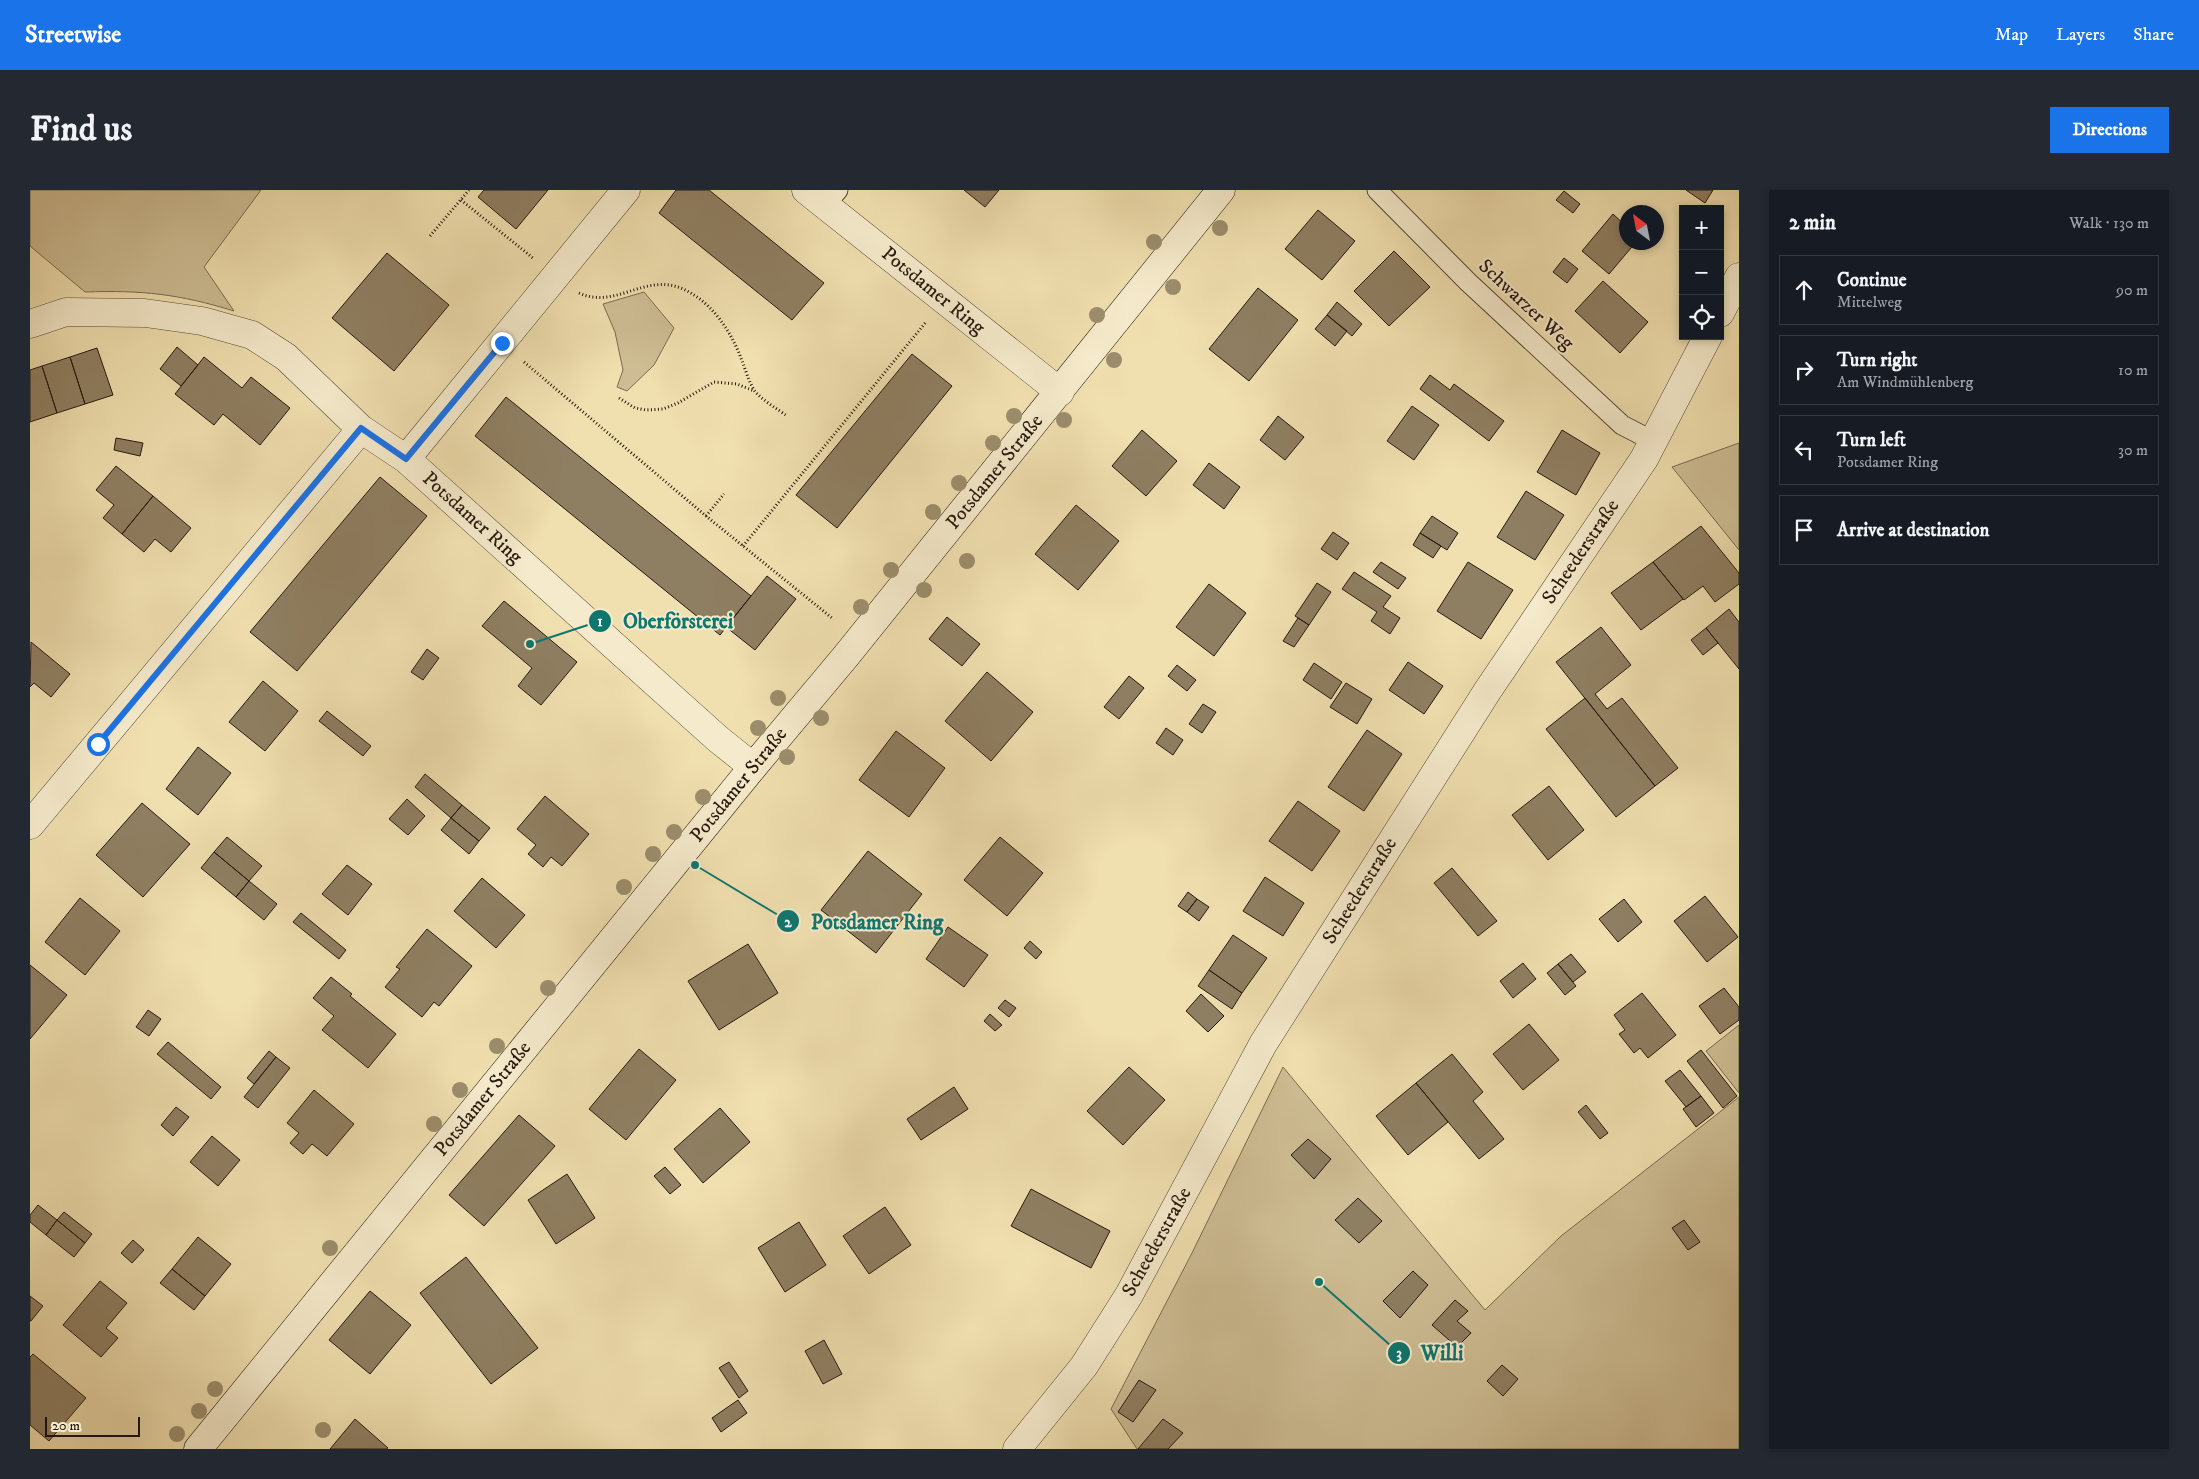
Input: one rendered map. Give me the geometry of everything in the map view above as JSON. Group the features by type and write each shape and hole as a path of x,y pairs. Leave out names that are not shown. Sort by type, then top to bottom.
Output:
{"street":[{"name":"Potsdamer Ring","path":"626,190 406,459 718,739 753,767"},
{"name":"Potsdamer Straße","path":"198,1449 753,767 846,656 1221,190"},
{"name":"Potsdamer Ring","path":"823,195 944,300 1060,392"},
{"path":"1724,305 1739,277"},
{"path":"30,324 66,312 144,313 202,321 252,335 286,357 361,428 406,459"},
{"name":"Scheederstraße","path":"1017,1449 1084,1366 1129,1295 1263,1044 1483,698 1644,459 1706,340"},
{"path":"30,825 361,428"}],"lane":[{"name":"Schwarzer Weg","path":"1377,190 1468,282 1622,424 1653,441"}],"path":[{"path":"430,236 469,190"},
{"path":"461,200 571,290 585,296 604,299 650,284 682,288 699,298 715,313 731,334 755,391"},
{"path":"743,546 944,300"},
{"path":"502,343 706,516 832,618"},
{"path":"619,398 635,408 646,410 663,409 678,403 714,382 737,384 755,391 787,416"},
{"path":"706,516 724,494"}],"shaded area":[{"path":"30,190 261,190 204,267 234,311 160,294 85,292 30,246"},
{"path":"644,292 674,328 654,365 627,391 617,387 623,370 615,332 603,304"},
{"path":"1739,443 1739,550 1672,467"},
{"path":"1739,1025 1739,1093 1706,1051"},
{"path":"1283,1067 1485,1310 1561,1236 1739,1097 1739,1449 1137,1449 1111,1409 1191,1255"}],"building":[{"path":"484,190 548,190 516,229 478,197"},
{"path":"676,190 709,190 824,283 792,320 659,213"},
{"path":"964,190 999,190 985,207"},
{"path":"1686,190 1713,190 1705,203"},
{"path":"1564,191 1580,204 1573,213 1556,200"},
{"path":"1318,210 1355,241 1322,280 1285,249"},
{"path":"1613,214 1619,220 1619,250 1629,250 1609,274 1582,251"},
{"path":"1394,251 1430,287 1389,326 1354,291"},
{"path":"387,253 449,305 394,371 332,318"},
{"path":"1564,258 1578,269 1567,283 1553,272"},
{"path":"1603,281 1648,322 1620,353 1575,311"},
{"path":"1258,288 1298,320 1249,381 1209,349"},
{"path":"1337,302 1362,324 1352,336 1327,315"},
{"path":"1327,315 1347,331 1335,346 1315,329"},
{"path":"177,347 198,365 181,386 160,369"},
{"path":"97,348 113,395 85,404 70,357"},
{"path":"912,354 952,386 837,528 796,495"},
{"path":"70,357 85,404 57,413 42,366"},
{"path":"204,357 242,388 251,377 290,408 260,445 223,414 214,425 175,394"},
{"path":"42,366 57,413 30,422 30,370"},
{"path":"1430,375 1450,390 1454,384 1504,421 1489,441 1420,389"},
{"path":"506,397 751,596 720,635 475,436"},
{"path":"1412,406 1439,425 1414,460 1387,441"},
{"path":"1278,416 1304,437 1285,460 1260,440"},
{"path":"1142,430 1177,461 1146,496 1112,466"},
{"path":"1562,430 1600,453 1576,495 1537,472"},
{"path":"116,438 143,443 140,456 114,450"},
{"path":"1209,463 1240,487 1224,509 1193,485"},
{"path":"116,466 153,496 122,534 103,518 114,505 96,490"},
{"path":"380,477 427,516 297,671 250,632"},
{"path":"1526,491 1564,515 1535,560 1497,537"},
{"path":"153,496 191,528 171,552 155,539 144,552 122,534"},
{"path":"1076,505 1119,541 1078,590 1035,554"},
{"path":"1432,516 1458,533 1447,550 1420,533"},
{"path":"1701,526 1739,573 1739,584 1715,602 1703,586 1684,600 1653,562"},
{"path":"1333,532 1349,543 1337,560 1321,549"},
{"path":"1420,533 1441,546 1433,558 1413,545"},
{"path":"1381,562 1406,578 1398,589 1373,572"},
{"path":"1468,562 1513,590 1481,639 1437,611"},
{"path":"1653,562 1683,599 1641,630 1611,593"},
{"path":"1354,572 1391,596 1383,607 1400,618 1390,634 1371,621 1377,612 1342,589"},
{"path":"767,576 796,599 755,650 726,627"},
{"path":"1317,583 1331,592 1309,625 1295,616"},
{"path":"1209,584 1246,613 1214,656 1176,627"},
{"path":"504,601 577,662 541,705 518,686 532,668 482,626"},
{"path":"1729,609 1739,622 1739,669 1706,628"},
{"path":"947,617 980,644 962,666 929,639"},
{"path":"1298,618 1309,625 1294,647 1283,641"},
{"path":"1601,627 1631,665 1595,694 1607,709 1622,698 1678,768 1655,786 1556,662"},
{"path":"1706,628 1718,643 1703,655 1691,640"},
{"path":"31,642 70,674 51,697 34,683 30,687"},
{"path":"427,649 439,658 423,680 411,672"},
{"path":"1408,662 1443,686 1424,714 1389,690"},
{"path":"1314,663 1342,682 1331,699 1303,680"},
{"path":"1177,665 1196,680 1187,691 1168,676"},
{"path":"987,672 1033,712 991,761 945,721"},
{"path":"1129,676 1144,688 1119,719 1104,707"},
{"path":"263,681 298,711 265,751 229,722"},
{"path":"1346,683 1372,699 1357,724 1330,707"},
{"path":"1585,698 1655,786 1616,817 1546,729"},
{"path":"1203,704 1216,712 1202,733 1189,724"},
{"path":"327,711 371,746 363,756 319,721"},
{"path":"1166,728 1183,740 1173,755 1156,743"},
{"path":"1367,730 1402,754 1364,811 1328,787"},
{"path":"896,731 945,768 909,817 859,780"},
{"path":"198,747 231,773 198,815 166,789"},
{"path":"425,774 462,805 451,818 415,787"},
{"path":"1549,786 1584,830 1548,860 1512,815"},
{"path":"545,796 589,834 562,866 551,857 543,867 528,854 536,845 517,829"},
{"path":"407,799 425,816 408,835 389,819"},
{"path":"1298,801 1340,831 1312,871 1269,841"},
{"path":"142,803 190,844 143,897 96,855"},
{"path":"462,805 490,828 479,841 451,818"},
{"path":"451,818 479,841 469,854 441,830"},
{"path":"227,837 262,866 249,881 214,852"},
{"path":"1000,837 1043,873 1007,916 964,880"},
{"path":"868,851 922,894 876,953 821,910"},
{"path":"214,852 249,881 236,897 201,868"},
{"path":"347,865 372,884 348,915 322,894"},
{"path":"1452,868 1497,921 1478,936 1434,883"},
{"path":"1265,877 1304,903 1283,936 1243,911"},
{"path":"482,878 525,915 496,948 454,911"},
{"path":"249,881 277,904 264,920 236,897"},
{"path":"1188,892 1197,899 1187,912 1178,906"},
{"path":"1705,896 1738,937 1707,962 1674,921"},
{"path":"80,898 120,931 85,975 45,942"},
{"path":"1197,899 1209,907 1199,921 1187,912"},
{"path":"1624,899 1642,922 1618,942 1599,919"},
{"path":"301,913 346,950 339,959 293,922"},
{"path":"948,927 988,955 964,987 926,959"},
{"path":"427,929 472,966 439,1006 434,1002 422,1017 385,987 400,969 396,967"},
{"path":"1233,935 1267,958 1242,993 1209,970"},
{"path":"1030,941 1042,952 1036,959 1024,948"},
{"path":"748,944 778,993 719,1030 688,981"},
{"path":"1571,954 1586,972 1573,982 1558,964"},
{"path":"1523,963 1536,979 1513,998 1500,981"},
{"path":"1558,964 1576,986 1565,995 1547,973"},
{"path":"30,965 67,995 30,1039"},
{"path":"1209,970 1242,993 1232,1009 1198,986"},
{"path":"331,977 352,994 350,996 396,1034 368,1068 322,1030 334,1016 313,998"},
{"path":"1724,988 1739,1007 1739,1020 1720,1034 1699,1006"},
{"path":"1642,993 1676,1035 1648,1058 1640,1048 1634,1053 1619,1034 1625,1030 1614,1015"},
{"path":"1201,994 1224,1016 1208,1032 1186,1011"},
{"path":"1005,1000 1016,1008 1009,1017 998,1008"},
{"path":"148,1010 161,1019 149,1036 136,1027"},
{"path":"990,1014 1002,1025 995,1031 984,1021"},
{"path":"1529,1024 1559,1060 1523,1090 1493,1054"},
{"path":"168,1042 221,1087 211,1099 157,1054"},
{"path":"639,1049 676,1080 626,1140 589,1109"},
{"path":"1701,1050 1737,1096 1723,1108 1687,1061"},
{"path":"269,1051 276,1057 254,1084 247,1078"},
{"path":"1452,1054 1483,1092 1473,1101 1504,1139 1479,1159 1416,1083"},
{"path":"276,1057 290,1068 258,1108 244,1097"},
{"path":"1129,1067 1165,1100 1123,1145 1087,1111"},
{"path":"1680,1070 1701,1096 1686,1107 1665,1081"},
{"path":"1416,1083 1448,1122 1408,1155 1376,1116"},
{"path":"954,1087 968,1109 921,1140 907,1119"},
{"path":"314,1090 354,1124 327,1156 312,1144 303,1154 290,1143 299,1133 287,1123"},
{"path":"1701,1096 1714,1113 1696,1127 1683,1109"},
{"path":"1586,1105 1608,1133 1600,1139 1578,1112"},
{"path":"176,1107 189,1117 173,1136 161,1125"},
{"path":"720,1108 750,1142 703,1183 674,1149"},
{"path":"519,1115 555,1146 484,1226 449,1195"},
{"path":"212,1136 240,1160 218,1186 190,1162"},
{"path":"1308,1139 1331,1159 1314,1179 1291,1155"},
{"path":"665,1167 681,1185 670,1194 654,1176"},
{"path":"567,1174 595,1218 556,1244 528,1200"},
{"path":"1031,1189 1110,1231 1091,1268 1011,1226"},
{"path":"1358,1198 1382,1221 1359,1243 1335,1220"},
{"path":"38,1205 57,1220 46,1235 30,1222 30,1215"},
{"path":"885,1207 911,1245 869,1274 843,1236"},
{"path":"64,1212 92,1234 85,1243 57,1220"},
{"path":"57,1220 85,1243 74,1257 46,1235"},
{"path":"1684,1220 1700,1242 1688,1250 1672,1228"},
{"path":"799,1222 826,1265 785,1292 758,1248"},
{"path":"198,1237 231,1264 205,1296 172,1269"},
{"path":"133,1240 144,1250 132,1263 121,1253"},
{"path":"466,1257 538,1348 491,1384 420,1293"},
{"path":"172,1269 205,1296 194,1310 160,1283"},
{"path":"1413,1271 1428,1285 1400,1318 1383,1301"},
{"path":"100,1281 127,1303 106,1328 118,1338 101,1357 63,1325"},
{"path":"370,1291 411,1325 370,1374 329,1340"},
{"path":"30,1296 43,1306 31,1321 30,1321"},
{"path":"1455,1300 1468,1311 1457,1321 1471,1333 1457,1347 1432,1325"},
{"path":"824,1340 842,1374 823,1384 805,1351"},
{"path":"33,1354 86,1398 49,1441 30,1425 30,1357"},
{"path":"729,1362 748,1391 739,1398 719,1368"},
{"path":"1502,1365 1518,1379 1503,1396 1487,1381"},
{"path":"1139,1380 1156,1390 1133,1422 1118,1412"},
{"path":"738,1400 747,1413 721,1432 712,1418"},
{"path":"355,1419 388,1448 330,1449"},
{"path":"1163,1419 1183,1433 1168,1449 1138,1449"}],"place":[{"name":"Oberförsterei","path":"530,644"},
{"name":"Potsdamer Ring","path":"695,865"},
{"name":"Willi","path":"1319,1282"}],"route":[{"path":"98,744 361,428 406,459 502,343"}]}
